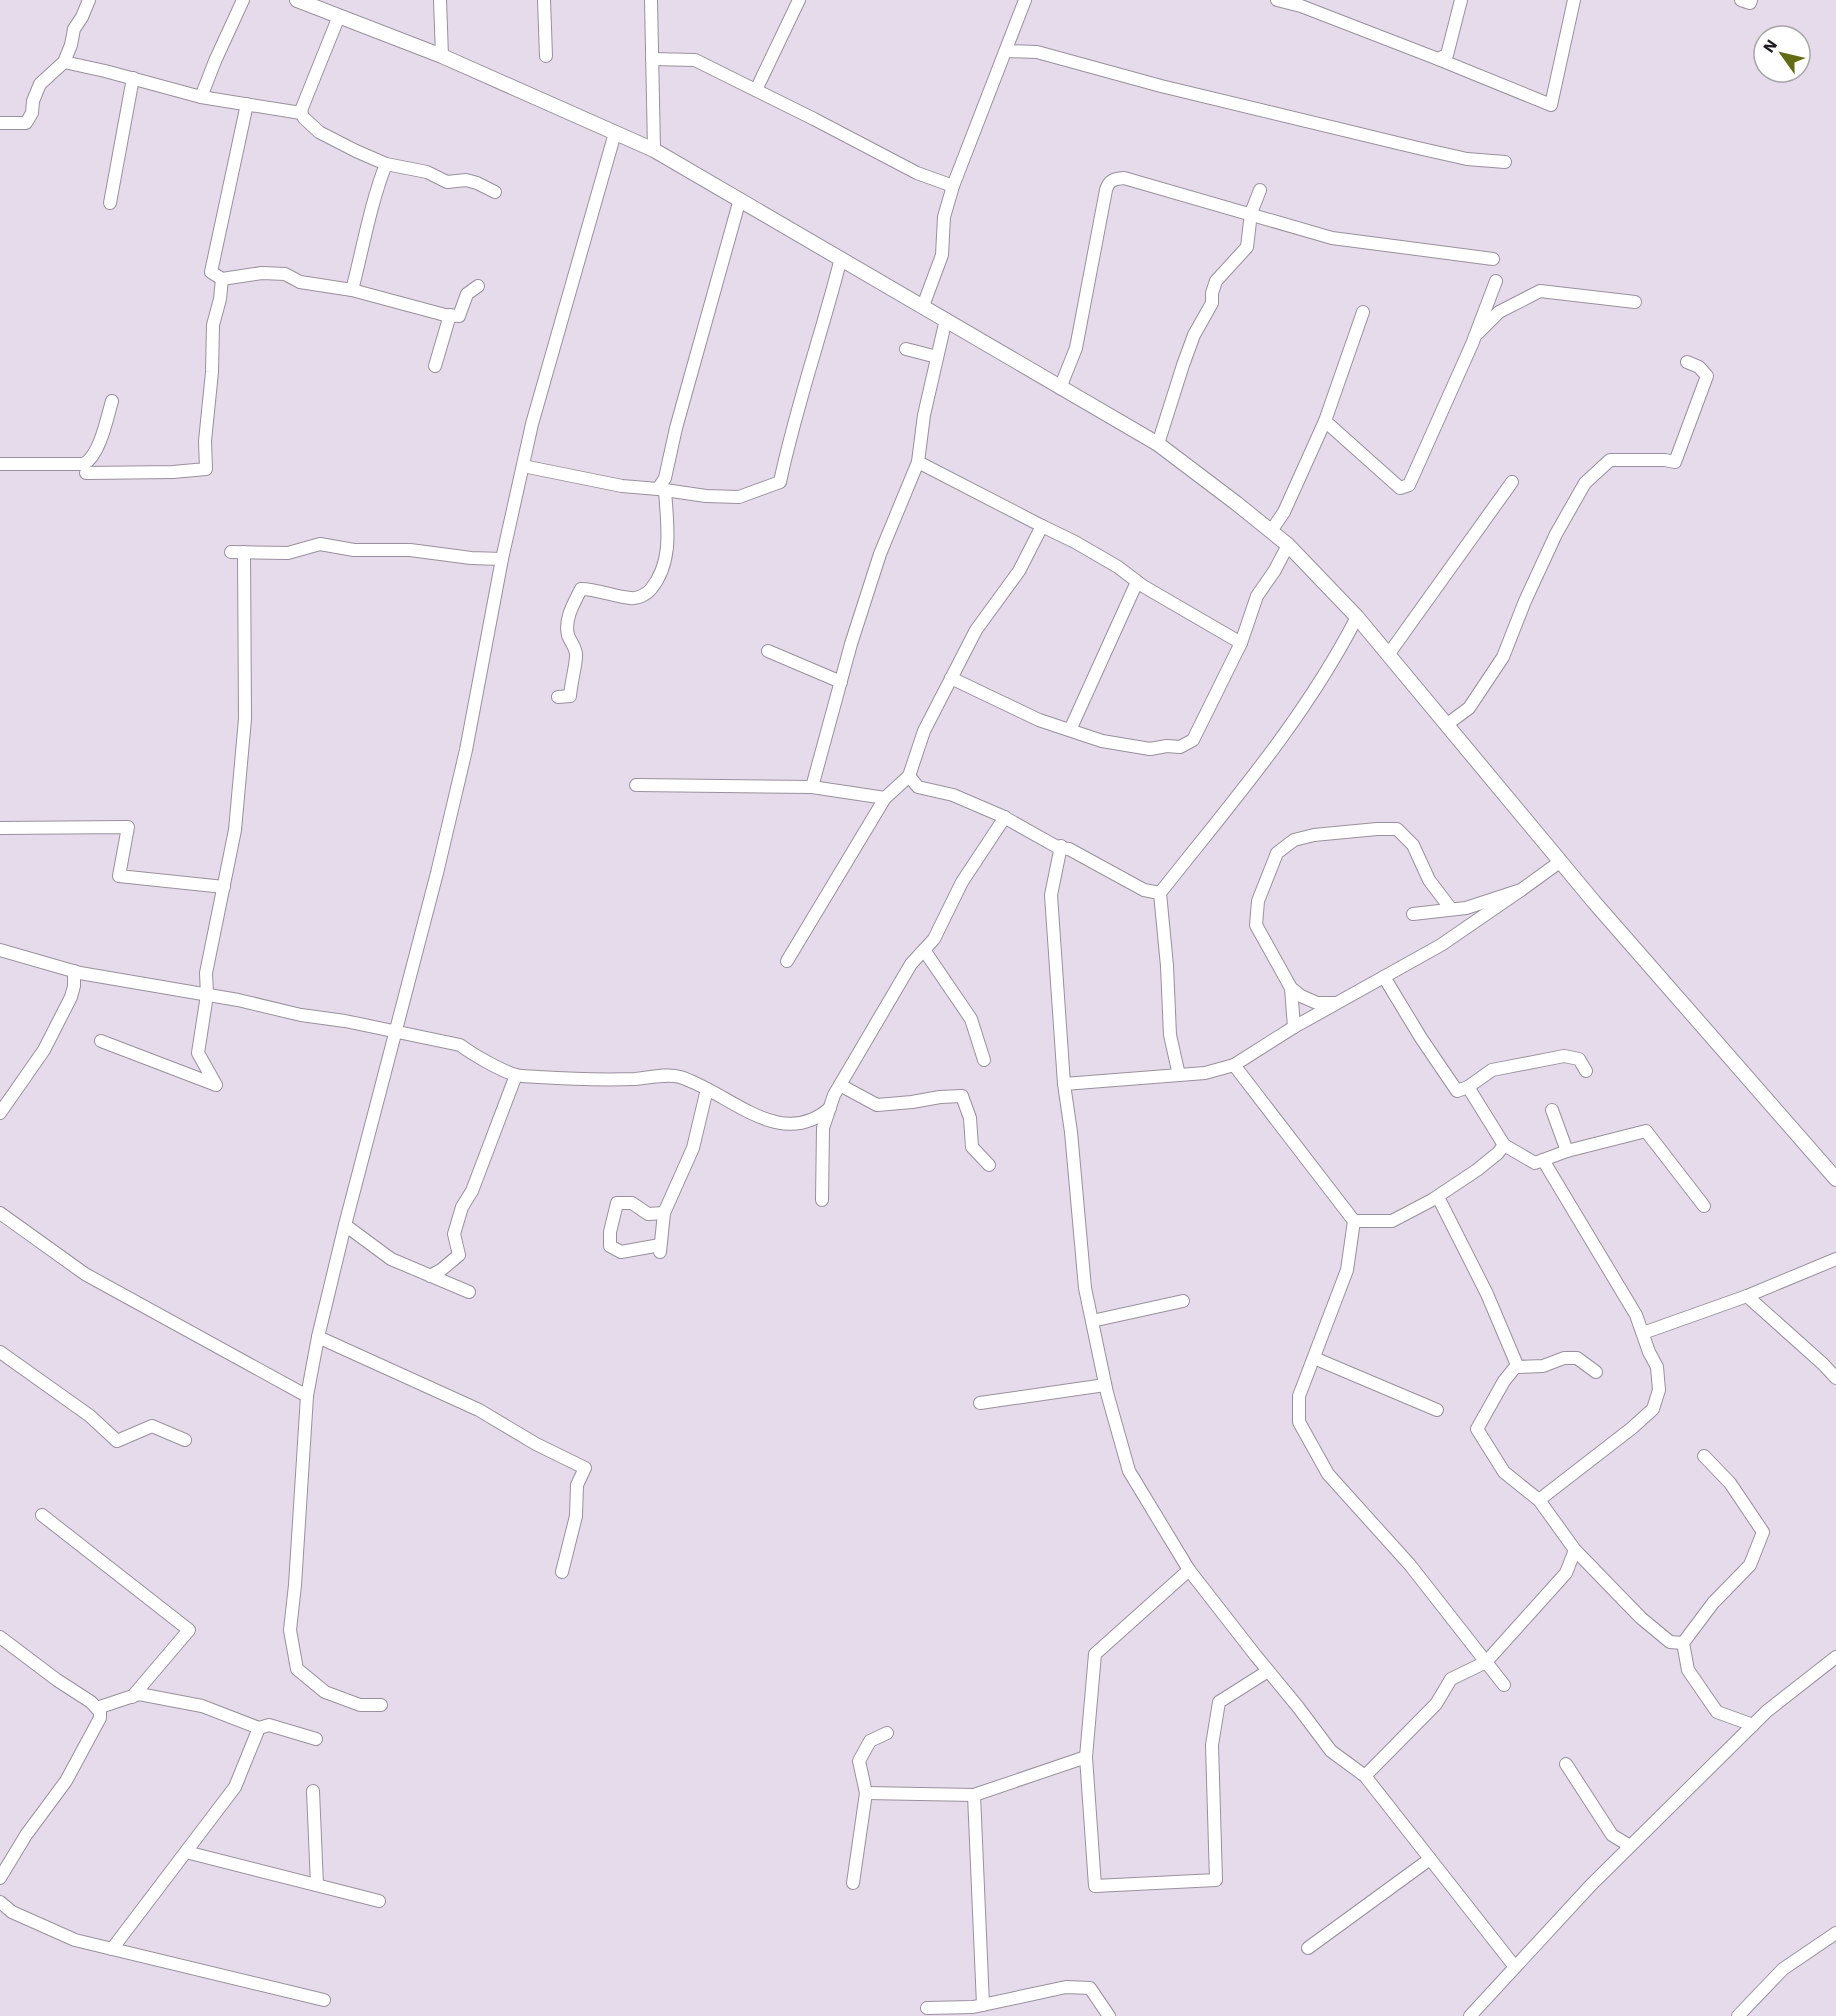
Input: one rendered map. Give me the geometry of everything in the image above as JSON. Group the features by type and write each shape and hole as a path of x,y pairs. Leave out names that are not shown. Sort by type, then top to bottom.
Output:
{"street":[{"path":"0,123 26,123 32,113 33,101 40,84 64,62 74,29 89,0"},
{"path":"201,97 243,0"},
{"path":"297,0 442,56 654,150 1158,444 1288,545 1357,617 1705,1030 1836,1179"},
{"path":"440,0 442,56"},
{"path":"544,0 546,56"},
{"path":"651,0 654,150"},
{"path":"756,90 799,0"},
{"path":"923,306 942,255 944,217 953,186 1025,0"},
{"path":"1277,0 1302,6 1551,105 1574,0"},
{"path":"1438,59 1447,55 1461,0"},
{"path":"1741,0 1750,3 1751,0"},
{"path":"301,113 339,16"},
{"path":"1006,51 1037,52 1161,86 1388,142 1467,159 1505,162"},
{"path":"652,59 695,60 917,173 953,186"},
{"path":"64,62 201,97 301,113"},
{"path":"110,203 133,78"},
{"path":"247,104 211,272 222,279 262,273 285,274 300,282 352,291 459,316 467,294 478,286"},
{"path":"301,113 306,122 319,132 386,164 427,172 447,182 466,180 495,192"},
{"path":"381,1705 360,1705 325,1692 297,1669 290,1630 307,1396 318,1336 345,1225 437,873 466,750 502,559 532,424 615,133"},
{"path":"352,291 377,186 386,164"},
{"path":"1060,388 1076,348 1108,183 1113,179 1124,178 1332,238 1492,259"},
{"path":"1158,444 1194,335 1212,303 1216,281 1247,247 1251,229 1251,213 1260,189"},
{"path":"558,697 570,696 577,656 575,646 568,635 568,619 581,589 634,599 648,593 658,580 665,562 668,538 662,490 676,428 740,200"},
{"path":"523,466 622,486 739,497 780,482 794,422 841,258"},
{"path":"86,473 173,472 206,469 205,441 212,372 213,325 220,299 222,279"},
{"path":"1325,421 1400,488 1409,485 1475,336 1496,281"},
{"path":"1475,336 1499,312 1540,291 1635,302"},
{"path":"1271,531 1284,512 1325,421 1363,312"},
{"path":"435,366 450,315"},
{"path":"812,787 880,554 918,462 924,415 946,319"},
{"path":"906,349 937,357"},
{"path":"1446,725 1469,708 1503,657 1551,543 1584,483 1610,460 1665,459 1675,462 1707,376 1698,367 1687,362"},
{"path":"0,464 84,464 89,461 96,449 112,401"},
{"path":"918,462 1075,542 1118,567 1137,582 1241,643"},
{"path":"1388,655 1512,482"},
{"path":"787,961 885,798 909,777 924,731 976,630 1019,571 1042,526"},
{"path":"101,1041 216,1085 198,1053 207,995 206,973 236,830 244,719 238,552 288,553 320,544 354,550 410,550 471,558 502,559"},
{"path":"951,678 1040,720 1102,741 1150,749 1167,746 1180,747 1193,740 1241,643 1257,596 1275,570 1288,545"},
{"path":"1070,730 1137,582"},
{"path":"1179,1075 1170,1035 1167,966 1160,893 1305,708 1357,617"},
{"path":"768,651 841,682"},
{"path":"909,777 918,787 953,795 1005,817 1144,890 1160,893"},
{"path":"636,785 812,787 885,798"},
{"path":"822,1200 823,1128 840,1085 911,964 934,939 962,882 1005,817"},
{"path":"0,828 128,827 119,876 224,887"},
{"path":"1336,1003 1317,1003 1300,996 1292,988 1256,925 1258,901 1277,853 1294,840 1314,835 1397,829 1413,845 1429,880 1451,909"},
{"path":"1061,847 1052,895 1064,1084 1071,1132 1085,1288 1105,1385 1129,1471 1189,1570 1331,1751 1365,1776 1515,1967"},
{"path":"1064,1084 1205,1073 1234,1065 1294,1027 1441,945 1561,861"},
{"path":"1413,915 1466,908 1521,891"},
{"path":"0,950 74,971 238,1000 301,1015 459,1045 516,1075 595,1079 678,1076 757,1116 781,1124 806,1122 819,1118 830,1108"},
{"path":"924,950 971,1019 984,1060"},
{"path":"0,1113 44,1050 71,997 74,971"},
{"path":"1384,977 1457,1092 1492,1070 1564,1056 1579,1059 1586,1071"},
{"path":"1292,988 1294,1027"},
{"path":"1234,1065 1354,1221 1347,1270 1299,1396 1299,1422 1328,1474 1410,1565 1504,1685"},
{"path":"429,1276 441,1270 459,1255 454,1234 462,1207 471,1191 516,1075"},
{"path":"840,1085 877,1105 912,1102 940,1096 962,1096 970,1118 972,1147 989,1164"},
{"path":"1467,1087 1503,1145 1535,1164 1567,1151 1646,1131 1704,1206"},
{"path":"663,1213 648,1214 632,1203 617,1203 610,1232 610,1246 621,1252 660,1248 663,1213 693,1148 707,1089"},
{"path":"1552,1110 1567,1151"},
{"path":"1354,1221 1392,1221 1438,1197 1477,1170 1498,1153 1503,1145"},
{"path":"1540,1502 1539,1500 1653,1409 1659,1390 1657,1366 1649,1352 1636,1314 1543,1160"},
{"path":"1438,1197 1486,1294 1517,1365 1504,1381 1477,1429 1504,1472 1540,1502 1575,1550 1641,1618 1670,1642 1683,1643"},
{"path":"0,1213 85,1274 307,1396"},
{"path":"345,1225 392,1259 469,1292"},
{"path":"1642,1334 1747,1296 1836,1259"},
{"path":"1747,1296 1836,1378"},
{"path":"1092,1321 1184,1301"},
{"path":"318,1336 479,1410 536,1444 585,1468 577,1485 576,1516 562,1572"},
{"path":"0,1352 90,1416 117,1442 152,1426 185,1440"},
{"path":"1314,1358 1437,1410"},
{"path":"1516,1367 1543,1366 1564,1358 1577,1358 1596,1372"},
{"path":"980,1403 1105,1385"},
{"path":"1704,1456 1730,1483 1763,1532 1750,1565 1713,1603 1683,1643 1688,1670 1717,1712 1753,1725"},
{"path":"42,1515 189,1630 132,1697"},
{"path":"1365,1776 1436,1704 1451,1679 1486,1662 1566,1574 1575,1550"},
{"path":"1189,1570 1095,1654 1086,1757 1095,1886 1216,1880 1212,1745 1219,1702 1268,1671"},
{"path":"0,1637 97,1708 100,1719 66,1781 26,1835 0,1878"},
{"path":"1470,2016 1591,1885 1767,1711 1836,1657"},
{"path":"97,1708 139,1694 202,1706 259,1728 269,1725 316,1739"},
{"path":"111,1949 235,1787 259,1728"},
{"path":"853,1883 866,1793 860,1761 870,1741 887,1733"},
{"path":"866,1793 974,1795 1086,1757"},
{"path":"1566,1764 1612,1835 1630,1846"},
{"path":"313,1791 318,1885"},
{"path":"974,1795 983,2005"},
{"path":"186,1852 379,1901"},
{"path":"1308,1948 1431,1859"},
{"path":"0,1902 12,1912 75,1940 324,2000"},
{"path":"1742,2014 1783,1970 1836,1933"},
{"path":"927,2008 973,2007 1066,1987 1090,1988 1109,2016"}]}
